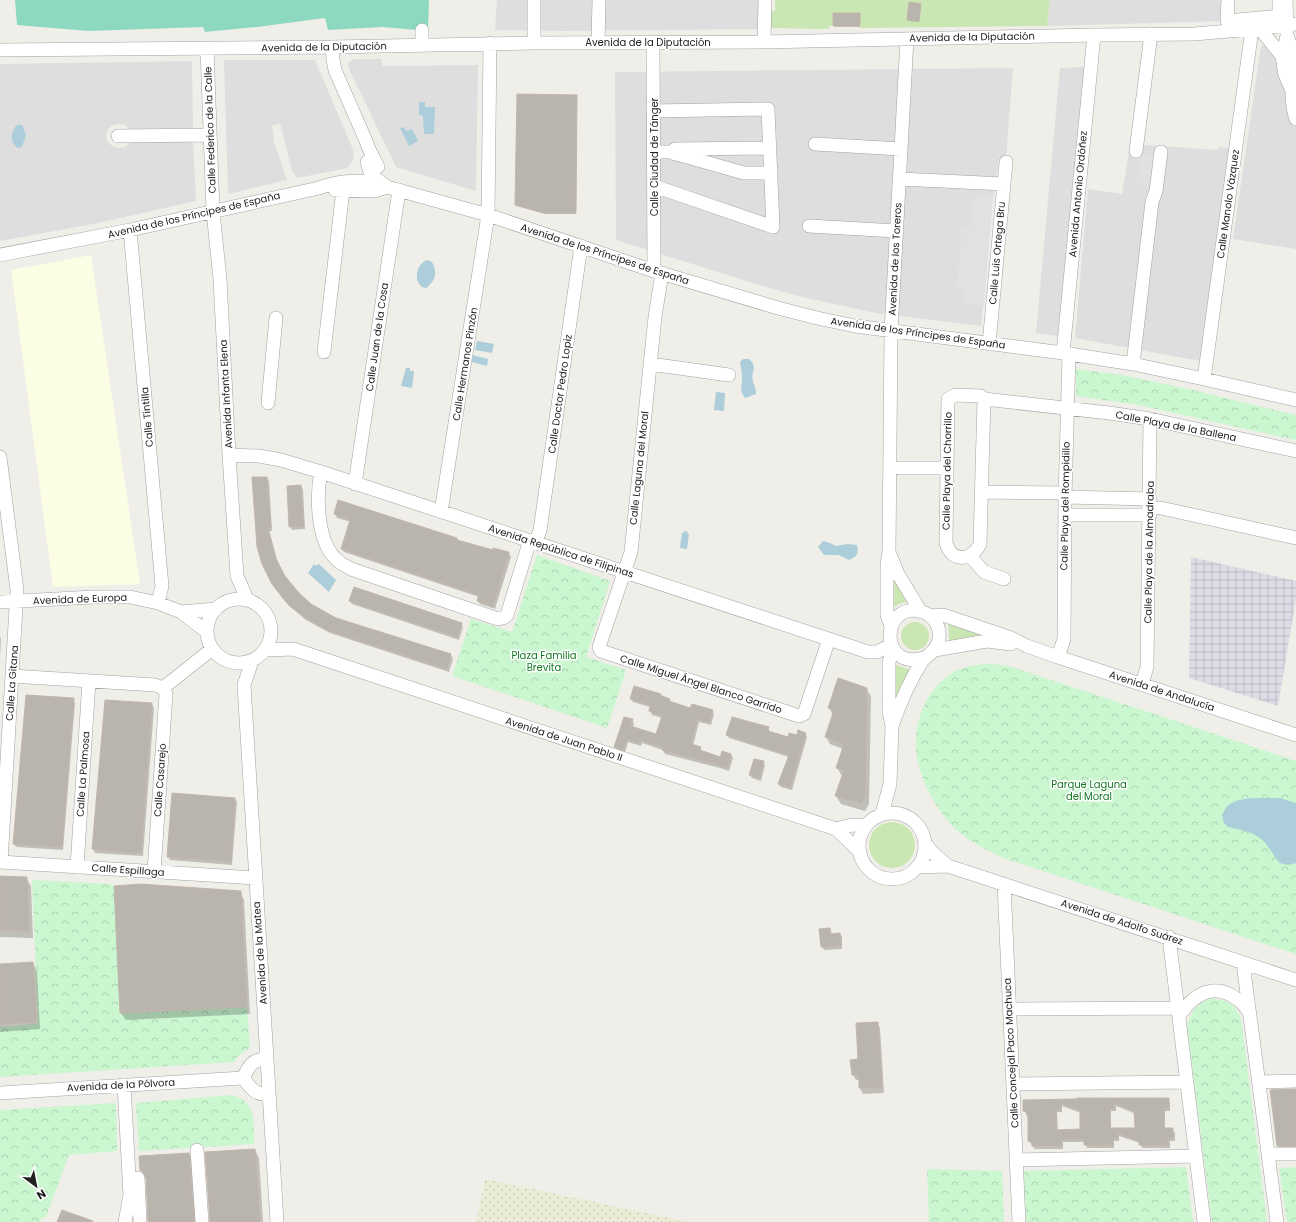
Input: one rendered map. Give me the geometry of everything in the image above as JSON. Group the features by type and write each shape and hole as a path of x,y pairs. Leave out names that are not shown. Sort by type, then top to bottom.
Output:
{"street":[{"path":"534,0 534,43"},
{"path":"598,42 599,0"},
{"path":"764,42 765,0"},
{"path":"1228,0 1227,21 1279,16 1279,0"},
{"path":"1286,0 1294,73 1292,91 1296,119"},
{"path":"1256,29 1291,53"},
{"name":"Avenida de la Diputación","path":"0,50 332,47 490,43 764,42 1194,34 1256,29 1289,29"},
{"name":"Calle Manolo Vázquez","path":"1204,379 1256,29"},
{"path":"422,30 422,45"},
{"path":"1136,151 1151,34"},
{"name":"Avenida Antonio Ordóñez","path":"1066,354 1094,35"},
{"name":"Avenida de los Toreros","path":"891,626 887,615 887,564 889,552 891,331 907,39"},
{"name":"Calle Ciudad de Tánger","path":"653,42 654,186 658,272"},
{"name":"Calle Hermanos Pinzón","path":"441,512 488,215 490,43"},
{"name":"Calle Juan de la Cosa","path":"332,47 336,70 366,141 368,157 375,160 379,171 388,186 355,484"},
{"name":"Calle Federico de la Calle","path":"206,48 213,212"},
{"path":"653,111 768,109 773,227 654,186"},
{"path":"118,136 210,135"},
{"path":"815,144 901,149"},
{"path":"672,152 674,149 770,148"},
{"path":"654,152 672,152 744,173 771,173"},
{"path":"1133,364 1152,202 1156,190 1161,152"},
{"path":"324,352 346,186 368,157"},
{"name":"Calle Luis Ortega Bru","path":"989,344 1006,162"},
{"path":"900,179 1004,184"},
{"name":"Avenida de los Príncipes de España","path":"0,255 130,230 325,189 329,184 346,186 388,186 488,215 658,272 810,317 855,326 1133,364 1296,400"},
{"path":"325,189 348,185 388,186"},
{"name":"Avenida Infanta Elena","path":"213,212 220,279 237,576 247,599"},
{"path":"809,226 897,231"},
{"name":"Calle Tintilla","path":"130,230 162,586 158,603"},
{"name":"Calle Doctor Pedro Lopiz","path":"321,472 318,486 320,524 328,549 335,559 351,569 498,618 503,618 507,615 533,541 540,526 581,246"},
{"name":"Calle Laguna del Moral","path":"624,572 631,552 655,317 658,272"},
{"path":"268,403 276,318"},
{"name":"Calle Playa del Rompidillo","path":"1058,657 1064,639 1067,409 1066,354"},
{"path":"650,364 729,375"},
{"name":"Calle Playa del Chorrillo","path":"970,556 961,557 954,555 949,551 946,543 948,399 955,395 981,396 984,399"},
{"path":"984,399 980,544 977,551 970,556 984,572 1004,579"},
{"name":"Calle Playa de la Ballena","path":"984,399 1150,419 1296,451"},
{"name":"Calle Playa de la Almadraba","path":"1142,684 1147,667 1150,419"},
{"name":"Avenida República de Filipinas","path":"229,456 259,456 281,460 321,472 868,652 878,652 892,647"},
{"name":"Calle La Gitana","path":"0,457 4,518 17,590 0,862"},
{"path":"899,468 947,468"},
{"path":"981,492 1065,495 1161,508 1296,538"},
{"path":"1065,514 1150,507"},
{"name":"Avenida de los Toreros","path":"889,552 898,574 926,614"},
{"name":"Calle Miguel Ángel Blanco Garrido","path":"624,572 599,647 601,651 798,716 804,714 830,639"},
{"name":"Avenida Infanta Elena","path":"228,600 237,576"},
{"name":"Avenida de Europa","path":"0,602 94,597 130,597 158,603 181,612 207,632"},
{"path":"238,598 247,599 256,603 264,610 269,618 272,628 270,643 266,650 252,661 242,664 232,663 223,659 212,649 208,641 207,624 215,610 221,604 228,600 238,598"},
{"name":"Avenida de Europa","path":"181,612 215,610"},
{"path":"882,814 890,784 892,726 889,712 889,662 892,647 890,632 891,626 895,620 907,612 914,610 926,614 935,621 940,636 938,643 935,650 924,658 910,660 903,658 892,647"},
{"name":"Avenida de Andalucía","path":"926,614 943,615 1010,638 1058,657 1296,735"},
{"name":"Avenida de Juan Pablo II","path":"272,628 293,649"},
{"name":"Avenida de Andalucía","path":"935,650 987,641 1027,646"},
{"path":"12,676 154,685 163,688 212,649"},
{"name":"Avenida de Juan Pablo II","path":"266,650 293,649 836,829 859,851"},
{"path":"892,726 901,701 924,658"},
{"name":"Avenida de la Matea","path":"252,661 244,685 277,1222"},
{"name":"Avenida de la Matea","path":"232,663 244,685"},
{"name":"Calle La Palmosa","path":"77,867 90,681"},
{"name":"Calle Casarejo","path":"154,872 166,694 163,688"},
{"path":"890,784 895,800 902,814"},
{"path":"892,812 902,814 911,818 918,825 923,834 925,843 922,860 910,873 901,877 892,879 874,874 862,860 859,851 861,834 865,826 872,819 882,814 892,812"},
{"name":"Avenida de Juan Pablo II","path":"836,829 852,825 865,826"},
{"name":"Avenida de Adolfo Suárez","path":"925,843 933,853 948,866"},
{"name":"Calle Espillaga","path":"0,862 256,878"},
{"name":"Avenida de Adolfo Suárez","path":"917,867 948,866 1169,937 1296,980"},
{"name":"Calle Concejal Paco Machuca","path":"1004,884 1008,1009 1019,1222"},
{"path":"1169,937 1204,1222"},
{"path":"1243,962 1277,1222"},
{"path":"1008,1009 1178,1012 1196,997 1212,991 1225,992 1238,999 1250,1013"},
{"path":"267,1059 260,1059 250,1064 243,1078 254,1091 261,1095 269,1094"},
{"name":"Avenida de la Pólvora","path":"0,1093 243,1078"},
{"path":"1259,1082 1296,1081"},
{"path":"1013,1084 1187,1082"},
{"path":"124,1085 130,1195 125,1222"},
{"path":"197,1150 202,1222"},
{"path":"137,1153 140,1222"},
{"path":"1268,1154 1296,1154"},
{"path":"1016,1160 1196,1156"}],"shaded area":[{"path":"497,0 759,0 759,29 562,31 495,30"},
{"path":"1050,0 1228,0 1227,21 1047,26"},
{"path":"1296,40 1296,249 1233,239 1261,46"},
{"path":"354,59 381,59 383,66 478,65 476,191 396,167 349,69 348,63"},
{"path":"224,60 315,60 354,152 353,160 348,168 297,178 292,171 280,123 272,126 274,142 287,180 228,194"},
{"path":"192,61 193,128 129,129 125,125 120,124 113,125 108,129 106,137 112,146 117,148 125,147 131,142 193,142 196,201 98,223 0,241 0,64"},
{"path":"1085,67 1058,336 1036,333 1060,68"},
{"path":"1013,68 1006,158 999,158 993,197 981,326 876,313 802,297 616,240 615,72"},
{"path":"1130,144 1218,150 1219,147 1229,148 1200,361 1075,338 1088,189 1122,194"},
{"path":"1140,154 1157,156 1153,186 1136,184"},
{"path":"973,196 993,197 984,306 964,304 965,289 957,289 961,228 971,228"},
{"path":"91,255 140,584 53,587 11,270"},
{"path":"1191,557 1296,581 1296,598 1278,706 1189,678"},
{"path":"485,1179 688,1222 476,1222"}],"green space":[{"path":"15,0 429,0 428,31 383,27 328,30 325,18 205,32 203,27 89,31 17,25"},
{"path":"775,0 1050,0 1047,26 860,28 860,26 829,26 829,29 768,28 768,11 775,11"},
{"path":"1076,369 1122,375 1193,390 1296,415 1296,440 1138,405 1076,396"},
{"name":"Plaza Familia Brevita","path":"537,555 610,581 586,657 626,670 607,728 452,676 471,619 512,632"},
{"path":"893,575 907,602 899,604 891,609"},
{"path":"915,622 925,626 929,636 925,646 915,650 905,646 901,636 905,626"},
{"path":"948,623 985,636 949,641"},
{"path":"894,664 914,671 896,700 894,699"},
{"name":"Parque Laguna del Moral","path":"994,664 1012,667 1296,761 1296,954 1006,859 973,842 952,826 932,798 919,766 916,745 919,719 930,694 948,675 968,667"},
{"path":"897,822 909,828 914,836 914,854 909,862 901,867 887,868 875,862 870,854 869,840 875,828 883,823"},
{"path":"32,880 112,884 114,886 121,1013 247,1007 250,1048 238,1056 235,1062 0,1077 0,1027 38,1023"},
{"path":"1211,998 1222,1000 1232,1005 1241,1018 1267,1222 1212,1222 1187,1025 1195,1008"},
{"path":"231,1095 246,1102 250,1108 254,1121 254,1144 139,1151 136,1103"},
{"path":"116,1103 117,1151 69,1155 46,1217 41,1219 40,1222 0,1222 0,1110"},
{"path":"1186,1167 1193,1222 1026,1222 1024,1171"},
{"path":"1296,1167 1296,1222 1287,1222 1279,1168"},
{"path":"927,1169 1002,1171 1004,1222 929,1222"}],"water":[{"path":"419,102 425,102 425,107 435,107 434,134 424,134 423,116 419,115"},
{"path":"17,125 22,125 26,135 22,147 17,148 13,142 12,134"},
{"path":"404,127 406,131 412,129 418,141 409,146 400,128"},
{"path":"428,260 432,262 434,266 435,276 432,283 426,288 419,284 417,275 420,266 423,262"},
{"path":"477,341 494,344 492,353 475,350"},
{"path":"473,355 488,359 487,366 472,362"},
{"path":"743,359 749,359 754,367 752,378 756,392 756,394 745,398 741,388 742,377 740,362"},
{"path":"406,368 410,368 410,371 414,371 412,388 401,386"},
{"path":"716,392 725,393 724,411 714,410"},
{"path":"684,531 688,532 687,534 689,534 687,549 680,548 682,533 684,533"},
{"path":"823,541 836,546 848,544 857,545 858,550 856,556 849,560 839,555 824,555 818,547"},
{"path":"314,564 316,566 319,564 336,580 329,592 308,573"},
{"path":"1251,798 1280,798 1296,803 1296,863 1292,864 1280,863 1264,841 1259,837 1249,832 1229,827 1223,819 1225,809 1233,802"}],"building":[{"path":"909,2 921,4 919,21 907,20"},
{"path":"833,13 860,13 860,26 833,26"},
{"path":"517,94 577,95 576,213 544,213 515,205"},
{"path":"252,477 267,477 271,528 268,528 276,559 285,576 298,592 311,604 336,618 451,654 447,669 327,630 303,616 286,602 272,584 262,564 257,547"},
{"path":"301,485 304,526 289,527 287,486"},
{"path":"338,500 457,538 457,540 493,550 493,548 509,552 493,606 477,601 479,595 341,549 350,520 334,514"},
{"path":"354,587 462,623 457,637 349,601"},
{"path":"838,678 867,688 865,796 861,803 835,796 844,770 836,768 844,744 825,737 834,710 828,708"},
{"path":"634,686 661,694 660,695 670,699 669,701 690,708 692,704 713,710 709,722 697,719 691,744 701,747 700,750 720,757 718,764 662,750 663,747 640,740 640,743 627,739 623,750 614,747 624,717 633,719 630,726 656,734 662,716 649,711 650,705 630,699"},
{"path":"26,695 74,698 62,847 13,844"},
{"path":"105,700 152,703 141,853 92,849"},
{"path":"732,717 769,727 768,731 788,737 789,733 797,735 798,730 806,733 790,787 778,784 789,755 726,735"},
{"path":"722,751 731,754 727,768 718,765"},
{"path":"754,759 764,761 759,778 749,775"},
{"path":"172,793 235,798 231,861 167,857"},
{"path":"0,876 27,877 29,931 0,930"},
{"path":"141,884 241,891 247,1007 120,1013 114,886"},
{"path":"830,928 831,934 840,933 841,945 821,947 819,929"},
{"path":"33,962 37,1022 0,1024 0,964"},
{"path":"878,1022 882,1088 859,1088 859,1075 852,1075 850,1060 858,1059 856,1023"},
{"path":"1296,1089 1296,1146 1277,1146 1270,1090"},
{"path":"1169,1098 1169,1108 1164,1108 1164,1128 1173,1128 1173,1138 1168,1138 1168,1145 1139,1145 1139,1141 1118,1133 1118,1138 1113,1138 1113,1145 1084,1145 1084,1139 1061,1139 1061,1146 1032,1146 1032,1142 1028,1141 1028,1116 1027,1112 1023,1111 1023,1100","holes":["1061,1103 1080,1110 1080,1129 1056,1130 1056,1109 1061,1109","1114,1103 1134,1111 1135,1128 1110,1128 1110,1108 1114,1108"]},
{"path":"255,1149 260,1222 210,1222 205,1152"},
{"path":"189,1153 194,1222 148,1222 146,1178 144,1173 140,1170 139,1156"},
{"path":"62,1210 93,1221 57,1222"}]}
